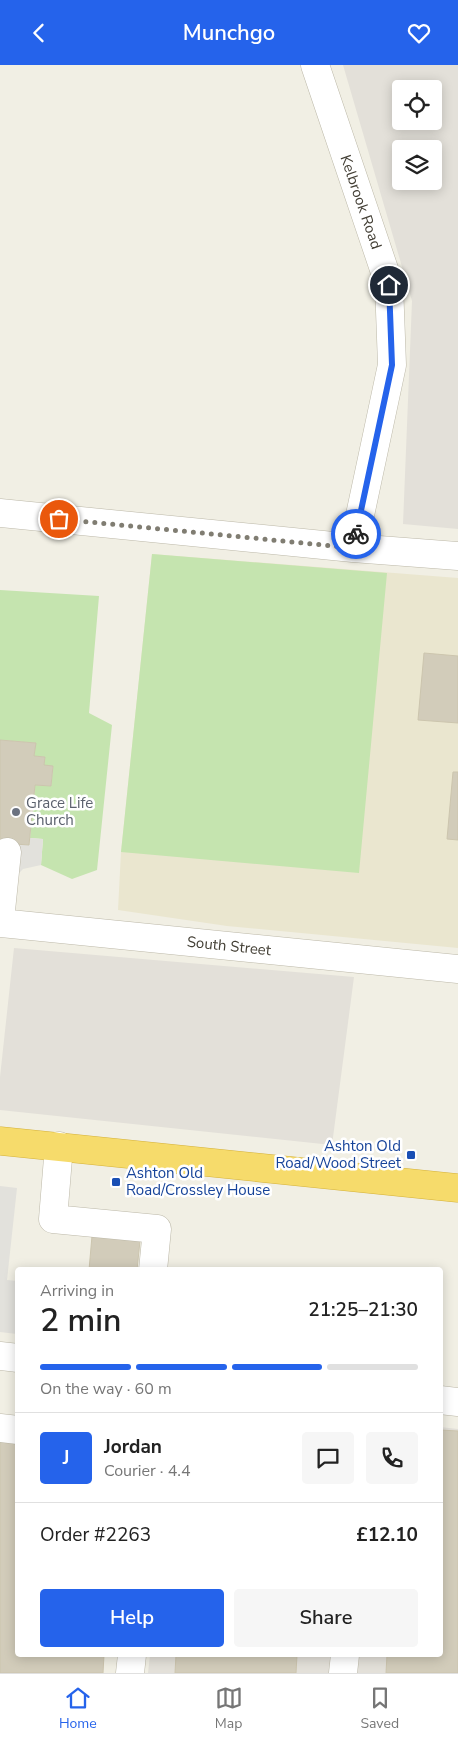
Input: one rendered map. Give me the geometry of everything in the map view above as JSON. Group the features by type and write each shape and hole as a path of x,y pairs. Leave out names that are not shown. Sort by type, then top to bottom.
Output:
{"highway":[{"path":"0,1141 458,1188"}],"street":[{"name":"Kelbrook Road","path":"315,65 389,285 392,365 354,548"},
{"path":"0,513 354,548 458,556"},
{"path":"0,921 7,852"},
{"name":"South Street","path":"0,921 458,969"},
{"path":"59,1146 53,1219 157,1229 153,1267"},
{"path":"0,1356 15,1358"},
{"path":"443,1400 458,1402"},
{"path":"0,1428 15,1430"},
{"path":"130,1673 132,1657"},
{"path":"343,1673 345,1657"}],"shaded area":[{"path":"343,65 458,65 458,529 403,524 412,301"},
{"path":"152,554 458,578 458,948 227,926 118,910 121,852"},
{"path":"30,838 43,839 41,865 23,869 16,876 0,843 29,845"},
{"path":"14,948 354,977 332,1145 0,1110 0,1077"},
{"path":"0,1186 17,1188 7,1280 15,1281 15,1334 0,1332"},
{"path":"443,1427 458,1429 458,1673 148,1673 150,1657 443,1657"}],"green space":[{"path":"152,554 387,573 359,873 121,852"},
{"path":"0,590 99,596 89,713 112,725 97,870 72,879 41,865 43,839 30,838 35,785 51,786 53,767 42,765 45,757 34,756 35,743 1,740 0,743"}],"building":[{"path":"424,653 458,656 458,723 418,720"},
{"name":"Grace Life Church","path":"0,740 36,743 34,756 45,757 44,765 53,766 51,786 35,785 29,845 0,843"},
{"path":"453,772 458,772 458,840 447,839"},
{"path":"92,1236 140,1241 137,1267 89,1267"},
{"path":"443,1430 458,1431 458,1673 386,1673 387,1657 443,1657"},
{"path":"0,1436 15,1438 15,1657 104,1657 103,1673 0,1673"},
{"path":"176,1657 297,1657 296,1673 175,1673"}],"way so far":[{"path":"59,519 354,548 356,534"}],"place":[{"name":"Grace Life Church","path":"16,812"},
{"name":"Ashton Old Road/Wood Street","path":"411,1155"},
{"name":"Ashton Old Road/Crossley House","path":"116,1182"}],"route":[{"path":"356,534 392,365 389,285"}]}
